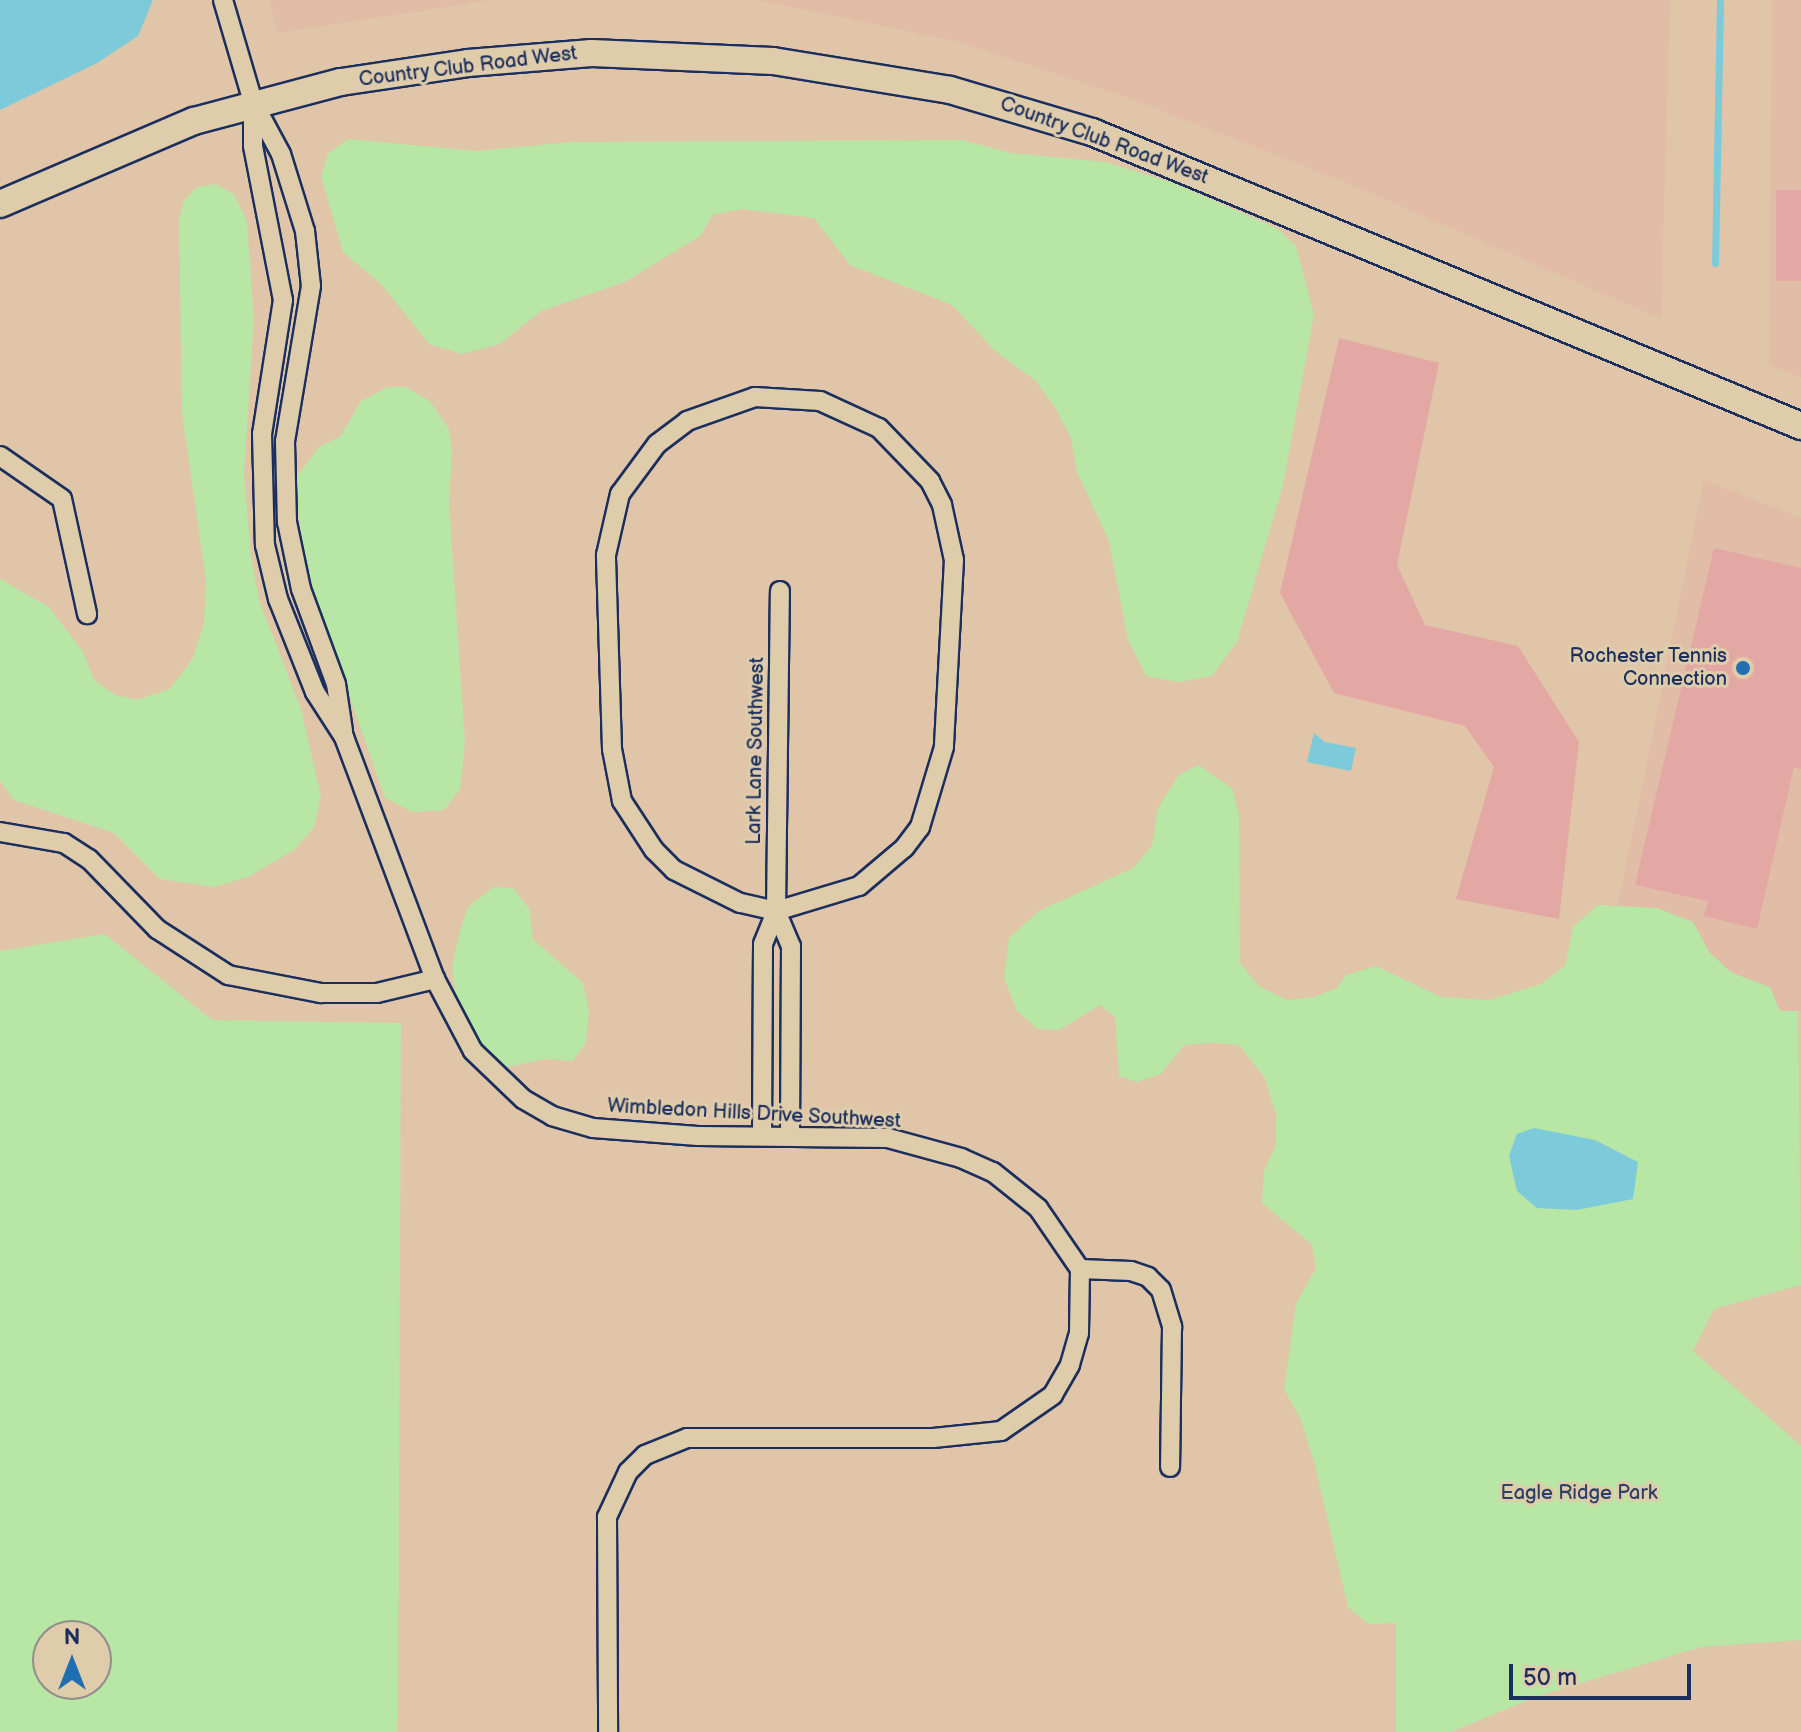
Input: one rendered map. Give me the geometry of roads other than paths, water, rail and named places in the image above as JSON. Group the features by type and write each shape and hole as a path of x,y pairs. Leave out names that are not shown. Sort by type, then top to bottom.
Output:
{"main road":[{"name":"Country Club Road West","path":"0,204 131,144 253,102 405,72 592,53 709,55 834,68 974,96 1092,132 1801,426"}],"street":[{"path":"223,0 253,102"},
{"name":"Wimbledon Hills Drive Southwest","path":"253,102 253,146 283,282 262,434 265,545 278,599 315,692 344,737"},
{"name":"Wimbledon Hills Drive Southwest","path":"253,102 290,181 309,258 309,315 285,442 287,522 304,600 336,684 344,737 435,979 473,1051 523,1099 552,1116 636,1133 888,1138 924,1146 993,1172 1057,1228 1080,1269"},
{"path":"787,397 858,416 914,459 942,505 954,560 944,747 920,827 904,848 859,886 776,911 740,903 674,870 654,850 622,801 612,749 606,555 620,494 657,444 721,405 787,397"},
{"path":"0,456 62,499 87,614"},
{"name":"Lark Lane Southwest","path":"762,1136 763,944 776,911 780,591"},
{"path":"0,832 64,843 89,859 157,929 228,975 321,993 377,993 435,979"},
{"name":"Lark Lane Southwest","path":"776,911 791,946 790,1135"},
{"path":"608,1732 607,1517 628,1472 645,1455 687,1438 933,1438 1001,1431 1053,1395 1070,1365 1079,1333 1080,1269 1131,1271 1148,1277 1161,1290 1172,1327 1170,1467"}],"water":[{"path":"0,0 153,0 138,36 97,63 0,110"},
{"path":"1314,733 1325,742 1356,748 1351,771 1307,762"},
{"path":"1534,1128 1595,1140 1638,1162 1633,1199 1577,1210 1537,1208 1517,1191 1509,1156 1517,1134"}],"waterway":[{"path":"1715,263 1720,0"}],"place":[{"name":"Rochester Tennis Connection","path":"1743,668"}],"park label":[{"name":"Eagle Ridge Park","path":"1579,1493"}]}
